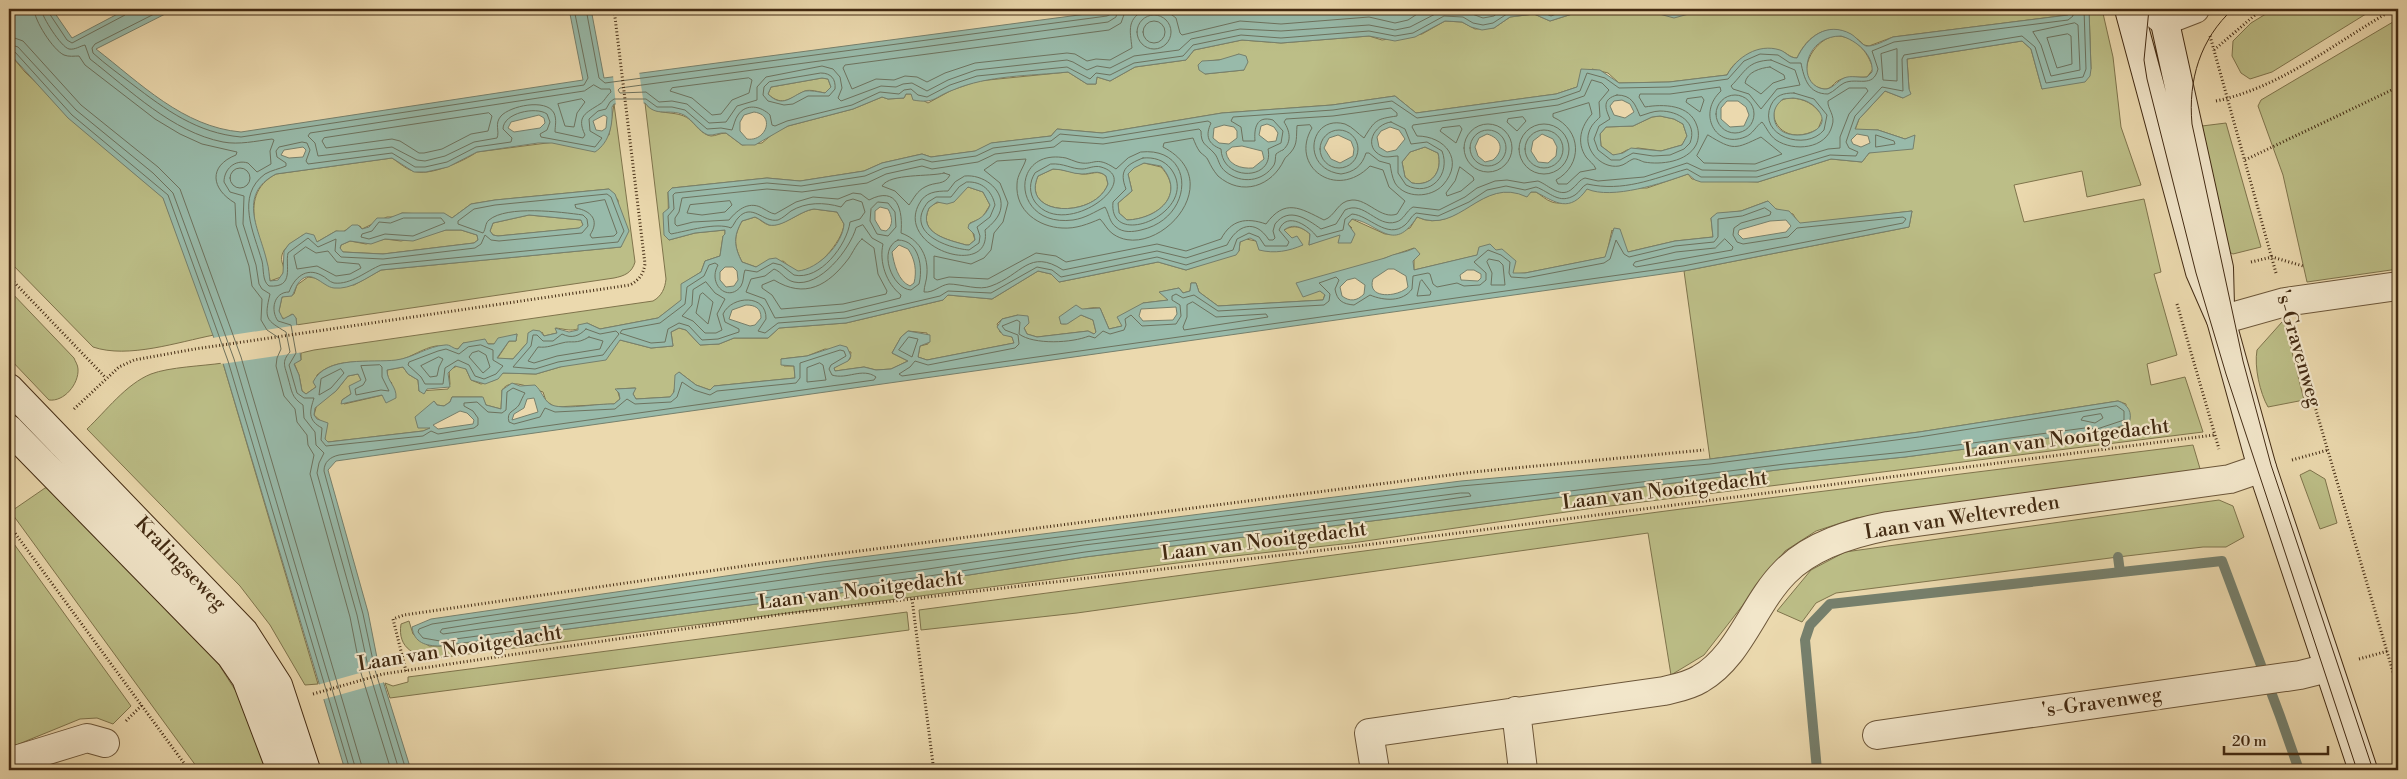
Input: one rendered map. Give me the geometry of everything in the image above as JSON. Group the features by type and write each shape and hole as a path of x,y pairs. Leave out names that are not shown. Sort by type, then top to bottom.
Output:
{"street":[{"path":"2130,9 2200,272 2221,320 2262,468 2363,770"},
{"path":"2201,18 2158,13 2219,268 2221,320"},
{"path":"2221,320 2285,302 2398,286"},
{"name":"Kralingseweg","path":"9,388 244,632 278,685 306,770"},
{"name":"Kralingseweg","path":"9,429 231,656 246,678 281,770"},
{"name":"Laan van Weltevreden","path":"1375,770 1369,733 1664,691 1699,680 1724,660 1775,583 1786,570 1816,550 1866,530 2230,479 2262,468"},
{"name":"'s-Gravenweg","path":"1877,736 2280,678 2328,668"},
{"path":"1516,711 1523,770"},
{"path":"9,762 87,738 105,743"}],"path":[{"path":"9,277 106,378 119,367 134,360 195,349 620,286 636,282 641,277 645,264 614,9"},
{"path":"2214,50 2262,9"},
{"path":"2228,99 2250,92 2276,80 2394,9"},
{"name":"'s-Gravenweg","path":"2201,18 2214,50 2272,257 2398,689"},
{"path":"2245,160 2398,87"},
{"path":"2219,268 2272,257 2311,269"},
{"name":"Laan van Nooitgedacht","path":"319,691 383,674 784,614 1358,546 2214,435"},
{"path":"406,671 393,619 404,615 758,564 1473,472 1704,450"},
{"path":"9,524 189,770"},
{"path":"912,599 933,764 938,770"}],"green space":[{"path":"1588,9 1705,11 1707,9 2067,9 2068,15 1893,37 1869,46 1864,45 1855,37 1845,32 1827,31 1810,39 1797,58 1781,51 1756,52 1742,58 1731,68 1727,75 1669,82 1619,83 1608,73 1592,69 1577,87 1556,94 1416,113 1395,96 1332,105 1222,113 1102,133 1057,129 1051,136 992,143 976,151 931,157 922,154 882,163 864,171 800,181 767,178 672,188 668,192 669,240 695,233 725,230 725,234 723,236 720,256 705,261 701,272 682,284 682,300 658,318 600,329 587,323 576,330 556,328 557,333 544,336 542,332 527,343 513,359 497,359 509,341 516,341 517,334 494,344 463,343 458,349 436,346 389,362 356,362 336,365 317,375 316,387 306,394 302,391 299,375 294,363 301,360 301,353 314,350 653,301 659,297 665,286 666,279 645,103 660,112 684,116 708,135 713,136 726,133 742,145 762,143 775,132 788,126 853,109 882,97 888,99 904,98 906,94 911,94 928,103 952,90 978,81 1068,72 1087,84 1096,84 1097,77 1110,81 1135,67 1186,60 1194,50 1242,40 1281,43 1369,36 1382,40 1422,34 1445,21 1462,22 1475,29 1494,28 1510,17 1534,14 1550,21","holes":["1239,54 1244,70 1205,74 1208,61 1228,59"]},
{"path":"2089,9 2102,9 2113,57 2121,127 2141,185 2087,197 2082,171 2014,185 2024,222 2144,199 2161,272 2154,274 2177,355 2147,364 2151,385 2185,377 2203,432 1594,508 1352,543 1216,558 437,658 422,656 410,650 402,640 401,624 409,621 413,634 429,646 440,646 930,581 1085,557 1785,469 1905,457 2096,433 2125,426 2126,404 2118,401 1919,432 1710,459 1684,271 1909,227 1912,211 1799,224 1793,214 1776,209 1768,201 1741,211 1717,214 1711,218 1713,237 1675,241 1628,252 1612,230 1606,257 1525,273 1513,274 1478,255 1414,270 1414,248 1385,258 1320,291 1325,294 1323,300 1218,306 1199,292 1196,283 1191,283 1190,291 1183,293 1179,288 1160,292 1169,300 1143,303 1122,326 1109,329 1100,308 1089,308 1074,314 1060,323 1066,324 1081,315 1093,320 1096,332 1094,334 1088,331 1037,337 1027,334 1018,315 1002,319 997,324 1000,332 1012,337 1014,343 927,360 918,357 920,346 928,344 927,333 908,331 901,337 892,353 908,361 891,369 876,370 864,367 835,371 834,368 850,359 851,352 825,349 807,356 781,359 784,366 794,366 795,378 714,386 710,390 696,385 679,372 673,394 670,397 636,399 633,394 635,388 617,389 620,399 614,404 555,407 546,401 543,392 521,385 510,384 502,390 501,409 486,405 482,397 452,397 450,402 444,406 437,405 434,401 429,426 431,428 423,431 328,442 325,440 323,423 314,415 317,404 336,391 348,376 358,374 361,380 351,394 342,400 344,404 383,395 392,383 388,379 387,370 403,367 408,374 418,380 419,391 448,389 450,384 449,370 459,365 466,369 471,380 481,384 495,380 503,373 536,374 560,367 620,340 651,348 673,346 671,332 679,328 686,330 700,345 719,344 734,338 768,338 779,328 846,323 943,300 948,295 992,299 1038,271 1051,274 1059,282 1158,262 1186,270 1239,251 1240,242 1246,239 1256,241 1259,247 1292,238 1284,230 1291,227 1301,228 1310,234 1309,245 1352,228 1348,224 1352,219 1385,234 1391,234 1410,228 1417,217 1432,221 1445,219 1496,193 1511,192 1527,196 1531,192 1536,192 1550,201 1562,203 1576,198 1587,188 1647,188 1688,174 1692,179 1758,182 1831,159 1862,162 1869,153 1915,136 1905,139 1878,130 1855,130 1859,119 1885,91 1903,98 1909,89 1907,59 2022,41 2031,49 2042,89 2091,69"},
{"path":"2274,9 2374,9 2272,72 2250,79 2241,73 2232,56 2233,41 2251,23"},
{"path":"2398,19 2398,269 2307,282 2283,175 2258,106 2261,100"},
{"path":"1835,36 1848,38 1859,45 1868,56 1873,69 1867,77 1844,78 1829,88 1823,89 1814,85 1808,78 1808,61 1818,45 1826,39"},
{"path":"9,53 25,72 128,168 163,197 214,335 137,350 107,350 93,347 9,261"},
{"path":"822,78 828,79 831,87 825,93 807,90 783,101 773,98 768,94 771,87"},
{"path":"1789,98 1800,99 1813,105 1823,117 1818,129 1803,134 1792,134 1782,130 1776,124 1775,108 1780,101"},
{"path":"614,104 635,262 632,269 627,273 614,278 296,325 296,318 292,314 285,319 281,317 279,311 282,297 294,294 297,285 308,277 325,283 354,285 381,270 621,247 618,200 609,189 495,200 471,204 452,218 446,215 402,213 395,217 387,217 362,229 360,226 350,227 343,232 336,231 317,242 303,235 285,249 282,257 284,270 281,277 270,281 258,237 254,208 256,195 263,184 276,174 392,158 410,170 428,172 455,164 477,152 609,135"},
{"path":"1660,116 1674,119 1683,124 1687,136 1682,145 1661,151 1638,148 1627,150 1618,155 1613,155 1601,146 1600,134 1606,127 1633,126 1652,117"},
{"path":"2226,123 2261,247 2233,254 2229,252 2202,126"},
{"path":"1425,147 1438,153 1439,166 1430,180 1419,184 1412,183 1405,177 1402,162 1410,152"},
{"path":"1144,163 1161,167 1168,177 1171,187 1170,196 1158,210 1138,219 1127,220 1119,213 1118,203 1132,191 1128,174 1134,167"},
{"path":"1053,169 1082,174 1100,173 1106,176 1108,184 1101,195 1089,203 1075,208 1049,206 1040,199 1035,190 1038,176"},
{"path":"968,187 983,192 990,205 982,218 970,223 975,240 966,245 944,238 931,230 927,224 926,217 932,205 956,198"},
{"path":"814,209 837,212 844,224 839,239 819,263 803,271 795,271 783,261 756,267 742,262 737,251 736,237 742,221 755,217 769,225 775,225"},
{"path":"529,215 581,220 583,225 581,228 498,236 493,235 490,231 493,223"},
{"path":"446,230 461,230 477,235 478,240 474,243 383,254 343,252 340,250 341,245 350,241 366,244 385,239 401,241"},
{"path":"9,290 74,358 78,368 78,375 70,391 60,398 49,400 9,358"},
{"path":"2282,322 2285,324 2304,400 2268,407 2258,380 2257,350"},
{"path":"223,363 318,684 305,685 270,625 240,586 87,429 117,398 142,378 176,368"},
{"path":"2193,445 2201,472 1856,518 1816,531 1785,551 1704,655 1671,675 1648,533 1077,613 921,630 919,610 1681,509"},
{"path":"2310,470 2325,479 2337,523 2320,529 2300,475"},
{"path":"49,487 209,649 239,696 272,770 199,770 13,515 13,510"},
{"path":"2219,500 2233,506 2244,537 2226,547 2203,547 2118,557 1836,593 1816,603 1802,622 1777,611 1811,570 1845,552"},
{"path":"9,537 131,706 113,724 97,718 80,719 9,748"},
{"path":"907,612 909,630 390,698 385,683 393,686 408,682 408,677"}],"water":[{"path":"9,9 52,9 72,38 127,9 175,9 96,49 146,89 181,113 200,122 241,132 583,80 569,9 591,9 604,78 1124,9 1588,9 1550,21 1534,14 1510,17 1494,28 1482,30 1462,22 1445,21 1415,37 1395,41 1369,36 1281,43 1242,40 1194,50 1186,60 1135,67 1110,81 1097,77 1096,84 1087,84 1068,72 980,81 926,101 913,100 911,94 906,94 904,98 888,99 882,97 853,109 788,126 755,145 742,145 726,133 708,135 684,115 673,112 658,112 649,108 645,103 614,104 612,107 610,132 604,143 595,152 552,143 538,143 477,152 448,167 426,172 414,172 392,158 276,174 264,182 257,192 254,203 256,226 268,264 270,281 278,280 283,273 284,251 289,244 306,233 314,235 317,242 336,231 345,231 352,225 358,225 362,229 369,227 377,218 389,218 402,213 444,213 452,218 471,204 495,200 609,189 615,194 629,231 621,247 381,270 359,282 340,288 329,287 311,277 302,279 292,296 282,297 279,311 283,319 293,314 296,318 301,360 294,364 299,375 302,391 306,394 316,387 313,382 319,373 339,364 396,360 439,346 447,345 458,349 463,343 485,339 488,344 494,344 498,338 517,334 516,341 509,341 497,358 513,359 527,343 528,333 533,330 540,331 544,336 557,333 555,328 569,332 578,330 578,325 587,323 600,329 658,318 681,300 681,284 701,272 705,261 720,256 723,236 725,234 725,230 695,233 669,240 664,235 663,213 669,208 668,192 672,188 767,178 800,181 864,171 882,163 922,154 931,157 975,151 991,143 1051,136 1057,129 1102,133 1222,113 1332,105 1395,96 1416,113 1556,94 1577,87 1581,69 1600,70 1619,83 1669,82 1727,75 1742,57 1764,48 1780,50 1797,58 1801,50 1812,38 1826,30 1842,30 1851,34 1864,45 1869,46 1893,37 2068,15 2067,9 2089,9 2091,69 2090,76 2085,82 2042,89 2031,49 2022,41 1907,59 1911,94 1903,98 1885,91 1859,119 1855,129 1878,130 1905,139 1915,135 1913,149 1869,153 1862,162 1831,159 1758,182 1701,182 1688,174 1638,189 1610,193 1587,189 1575,201 1563,204 1550,200 1536,192 1531,192 1527,197 1511,192 1496,194 1446,219 1432,221 1417,217 1400,234 1385,233 1361,221 1352,219 1348,224 1355,234 1351,243 1338,243 1340,235 1309,245 1310,234 1304,229 1294,226 1284,230 1292,238 1297,236 1303,245 1292,249 1271,252 1259,250 1256,241 1250,238 1240,242 1239,251 1236,255 1186,270 1158,262 1059,282 1051,274 1038,271 992,299 948,295 943,300 846,323 779,328 768,338 734,338 719,344 700,345 686,330 679,328 671,332 673,346 651,348 620,340 606,360 560,367 536,374 503,373 498,379 485,384 471,380 466,369 455,366 448,373 450,387 427,389 424,394 419,391 418,380 408,374 403,367 387,370 396,398 386,403 382,395 341,404 342,400 351,394 349,386 361,380 358,374 348,376 336,391 315,408 314,415 317,419 328,423 325,439 328,442 423,431 430,428 418,428 415,417 434,401 437,405 444,406 450,402 452,397 483,397 486,405 501,409 502,390 512,383 520,386 535,385 548,402 555,406 571,407 614,404 620,399 619,393 615,389 636,388 633,394 636,399 670,397 674,392 675,375 679,372 696,385 710,390 714,386 795,378 794,366 781,365 781,359 807,356 840,345 847,347 851,356 848,361 834,368 835,371 864,367 876,370 891,369 908,361 892,353 901,337 908,331 930,335 930,342 920,346 918,357 927,360 1014,343 1012,337 1003,335 997,327 1002,319 1018,315 1028,316 1029,323 1024,328 1027,334 1037,337 1088,331 1094,334 1096,332 1093,320 1081,315 1067,324 1061,324 1059,317 1076,305 1082,309 1100,308 1109,329 1122,326 1117,317 1143,303 1168,300 1159,292 1179,288 1183,293 1190,291 1191,283 1196,283 1199,292 1218,306 1323,300 1325,295 1320,291 1303,297 1296,283 1415,248 1420,254 1413,261 1414,270 1477,255 1479,247 1490,244 1496,250 1502,249 1516,261 1513,273 1525,273 1605,257 1614,228 1620,229 1628,252 1675,241 1713,237 1711,218 1717,213 1741,211 1768,201 1776,209 1789,211 1800,223 1912,211 1909,227 1684,271 336,461 328,470 368,612 379,668 411,770 345,770 223,363 163,198 68,118 9,53","holes":["1841,36 1863,49 1870,60 1872,72 1867,77 1844,78 1830,88 1824,89 1815,86 1810,79 1807,70 1808,61 1818,44 1828,38","822,78 828,79 831,87 825,93 805,91 787,100 778,101 768,94 771,87","1793,98 1809,103 1817,109 1822,118 1820,126 1814,131 1804,134 1793,135 1784,132 1777,126 1774,115 1778,104 1783,99","1622,100 1630,104 1634,112 1625,118 1614,115 1610,106 1614,101","1727,101 1738,101 1746,107 1749,115 1744,126 1730,127 1721,119 1721,108","754,112 761,114 765,118 766,128 763,133 754,139 747,139 740,131 740,122 744,115","539,115 544,118 545,123 540,128 514,132 508,128 511,122","604,115 607,117 606,128 602,131 596,130 593,121","1660,116 1674,119 1683,124 1687,136 1682,145 1661,151 1631,148 1623,153 1613,155 1601,146 1600,134 1606,127 1633,126 1652,117","1267,124 1274,127 1278,133 1276,141 1268,142 1259,135 1261,126","1224,125 1234,127 1237,131 1237,138 1229,144 1219,143 1213,138 1214,128","1390,127 1399,130 1405,139 1396,150 1387,152 1379,147 1377,137 1381,131","1487,134 1496,138 1500,148 1493,160 1485,162 1478,156 1475,147 1479,138","1542,134 1553,139 1557,147 1556,156 1548,163 1538,162 1531,151 1533,141","1857,134 1868,136 1870,143 1861,147 1853,144 1851,140","1338,135 1351,141 1354,149 1353,156 1340,163 1331,159 1324,148 1329,138","1242,146 1262,151 1264,159 1253,168 1240,167 1229,160 1226,152 1232,147","303,147 306,150 303,157 289,158 281,155 284,150","1425,147 1438,153 1439,166 1434,176 1425,183 1412,183 1405,177 1402,162 1410,152","1144,163 1161,166 1168,177 1171,187 1170,196 1158,210 1138,219 1127,220 1119,213 1118,203 1132,191 1128,174 1134,168","1053,169 1078,174 1098,172 1106,176 1108,184 1101,195 1089,203 1075,208 1049,206 1040,199 1035,190 1038,176","968,187 983,192 990,205 984,215 969,224 968,228 974,234 975,240 969,245 951,241 937,234 927,224 926,217 929,208 937,202 947,204 954,202","880,207 888,209 892,221 889,229 886,231 881,230 875,220 875,211","814,209 837,212 844,224 843,232 828,254 821,261 806,269 798,271 776,258 769,259 756,267 742,262 737,251 736,242 737,232 742,221 755,217 769,225 774,225","529,215 581,220 583,225 579,228 493,235 490,231 493,223","1786,220 1791,226 1786,232 1743,239 1738,234 1739,230 1770,221","446,230 461,230 477,235 478,240 474,243 383,254 343,252 340,248 341,245 350,241 371,244 385,239 413,241","899,245 908,249 914,261 914,283 910,286 906,284 895,267 892,252","725,267 733,267 737,271 738,280 734,286 726,287 720,280 720,272","1388,269 1394,269 1406,276 1408,287 1398,293 1384,295 1374,291 1372,286 1373,279","1467,270 1474,270 1481,274 1481,278 1478,281 1461,280 1460,275","1355,278 1365,285 1364,294 1356,299 1348,299 1342,296 1340,287 1347,280","746,305 757,308 761,318 755,325 750,326 729,319 732,310","1176,307 1177,314 1173,320 1143,321 1139,316 1141,309","534,398 538,412 512,420 514,414 524,408 527,399","460,411 467,413 474,420 473,424 438,429 433,425"]},
{"path":"1641,9 1707,9 1674,18"},
{"path":"1239,54 1246,56 1248,62 1244,70 1205,74 1199,70 1198,65 1202,61 1219,60"},
{"path":"2118,401 2129,409 2129,423 2099,434 2086,433 1905,457 1785,469 1085,557 930,581 440,646 430,645 418,640 412,627 431,619 822,562 1461,481 1710,459 1919,432"}],"pier":[{"path":"639,71 644,106 616,106 613,75"},
{"path":"298,325 304,352 221,364 212,338"},
{"path":"381,667 385,682 321,700 317,685"}],"waterway":[{"path":"2118,557 2120,572"},
{"path":"1817,770 1805,640 1810,625 1830,604 2222,561 2299,770"}],"tram line":[{"path":"2149,9 2144,60 2147,79 2196,273 2226,374 2357,770"},
{"path":"2233,9 2212,33 2199,61 2192,92 2192,124 2243,361 2271,465 2373,770"}]}
